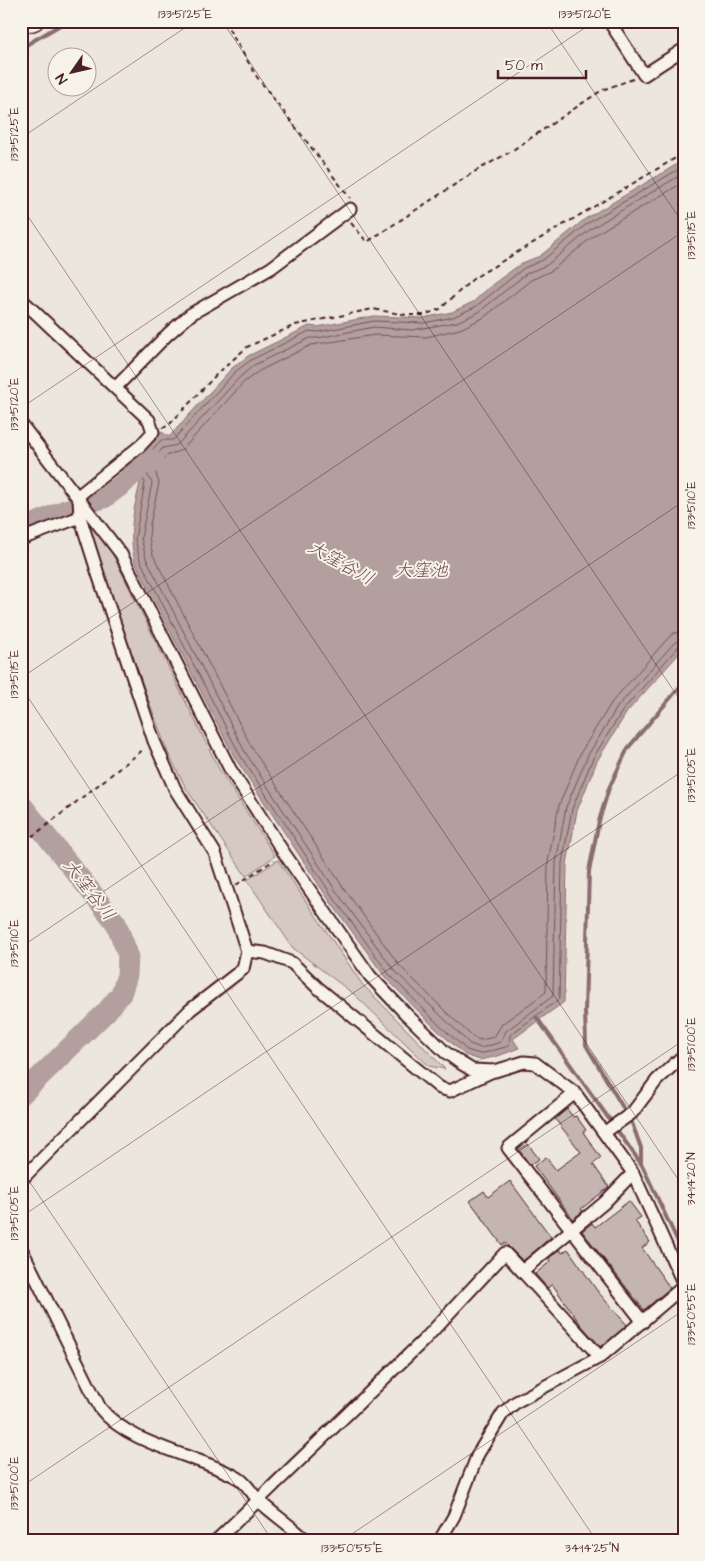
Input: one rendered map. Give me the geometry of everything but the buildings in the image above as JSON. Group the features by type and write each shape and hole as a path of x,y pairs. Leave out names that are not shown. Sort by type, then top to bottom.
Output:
{"highway":[{"path":"21,26 34,21"}],"street":[{"path":"609,21 644,75 684,49"},
{"path":"116,387 168,334 191,314 271,268 350,209"},
{"path":"21,300 150,420 153,432 80,505 21,539"},
{"path":"21,424 80,505 121,554 230,769 284,853 370,976 444,1052 472,1070 495,1071"},
{"path":"21,1180 190,1010 243,969 247,951 215,853 175,789 154,741 80,505"},
{"path":"247,951 265,953 292,963 318,987 440,1088 450,1091 495,1071 524,1062 535,1063 575,1093 607,1131 633,1173 684,1285 643,1322 600,1356 516,1402 503,1413 478,1454 454,1516 440,1540"},
{"path":"607,1131 626,1118 657,1080 684,1055"},
{"path":"575,1093 508,1148 643,1322"},
{"path":"522,1271 604,1203 633,1173"},
{"path":"21,1248 100,1408 110,1421 128,1431 241,1479 259,1501 291,1525 306,1540"},
{"path":"217,1540 425,1340 505,1253 600,1356"}],"path":[{"path":"224,21 257,77 352,199 348,219 367,242 474,172 510,152 602,90 644,75"},
{"path":"153,432 168,426 215,376 247,348 295,326 373,309 406,315 424,315 440,309 474,278 684,153"},
{"path":"21,820 33,836 154,741"},
{"path":"240,883 281,855"}],"shaded area":[{"path":"90,519 108,545 219,769 275,856 246,876 187,790 168,753 101,571 87,520"},
{"path":"278,860 362,984 445,1069 429,1066 355,995 293,948 247,880"}],"water":[{"name":"大窪池","path":"684,160 684,648 627,712 597,761 577,811 567,864 564,1002 513,1039 519,1048 480,1060 465,1055 435,1028 385,977 327,897 235,758 135,562 132,541 133,513 140,483 127,470 162,432 169,437 232,368 248,356 309,326 317,327 374,316 423,318 452,312 473,302 493,284 522,263 540,256 585,219"}],"waterway":[{"path":"21,48 67,21"},
{"name":"大窪谷川","path":"21,530 65,510 104,498 123,484 148,459 154,462"},
{"path":"641,1163 641,1148 632,1123 586,1045 585,1011 589,871 599,821 609,788 628,748 684,682"},
{"name":"大窪谷川","path":"21,804 116,923 128,955 127,975 121,994 106,1012 21,1095"},
{"path":"537,1018 642,1165 684,1255"}]}
